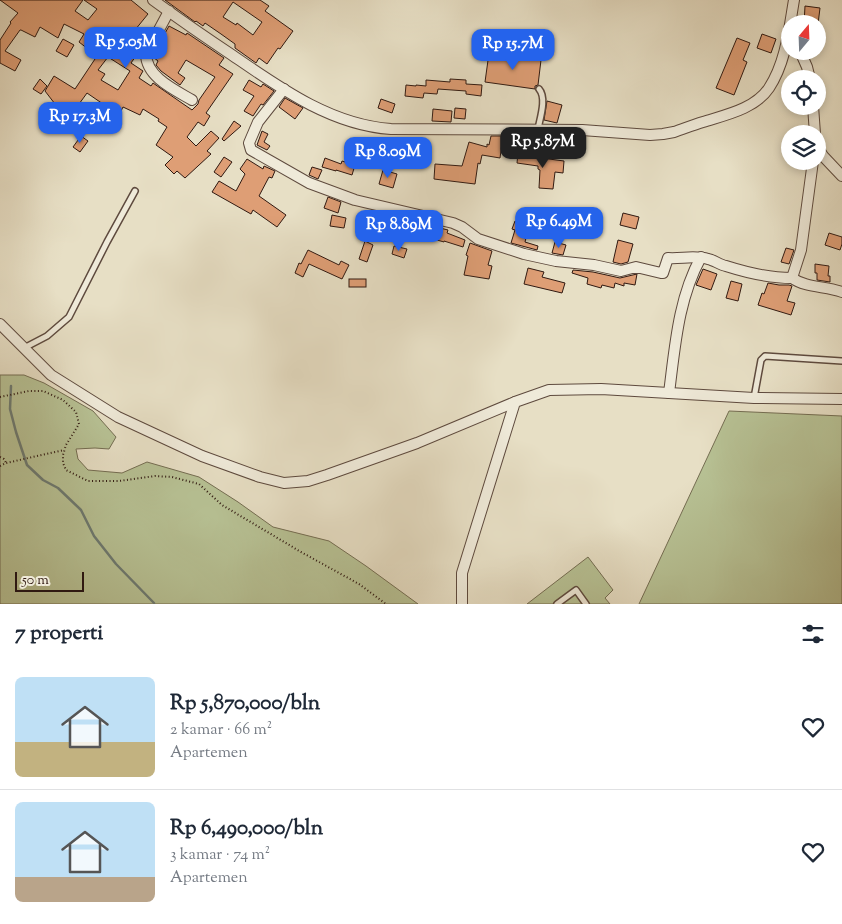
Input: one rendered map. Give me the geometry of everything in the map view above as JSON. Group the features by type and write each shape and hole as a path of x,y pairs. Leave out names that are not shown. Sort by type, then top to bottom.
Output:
{"street":[{"path":"153,0 251,69 284,89 350,122 377,128 427,130 582,130 663,134 747,107 768,89 782,60"},
{"path":"792,15 794,0"},
{"path":"169,11 146,54 146,61 151,71 166,85 192,100"},
{"path":"284,89 258,122 249,143 251,150 309,183 355,200 453,223 478,239 524,254 594,265 621,272 636,268 663,273 668,258 710,259 724,266 774,277 792,278 802,284 835,289 842,292"},
{"path":"826,159 842,176"},
{"path":"792,278 801,250 813,170"},
{"path":"669,393 678,322 690,279 701,258"},
{"path":"0,324 51,375 118,417 202,456 260,478 284,483 308,481 326,475 417,442 514,402 549,390 600,389 754,398 842,399"},
{"path":"462,604 462,573 514,402"}],"lane":[{"path":"538,130 543,100 543,94 539,89"},
{"path":"24,348 46,336 69,317 135,191"},
{"path":"754,398 761,360 765,356 842,361"},
{"path":"558,604 576,590 586,604"}],"path":[{"path":"0,397 30,391 43,391 63,400 76,412 79,424 64,450 62,463 66,470 88,481 119,481 155,476 172,477 199,484 222,506 359,584 386,604"},
{"path":"0,466 64,450"},
{"path":"0,456 6,463"}],"green space":[{"path":"0,375 24,375 44,383 93,411 116,437 109,449 76,449 78,459 88,470 122,473 147,462 199,477 273,527 329,541 418,604 0,604"},
{"path":"729,411 842,416 842,604 639,604"},
{"path":"588,557 613,590 605,598 610,604 527,604"}],"building":[{"path":"0,0 83,0 75,11 88,20 97,9 84,0 131,0 148,14 135,30 147,38 131,63 143,71 139,78 151,86 153,83 192,110 215,77 186,60 178,73 185,78 180,85 161,71 156,65 158,61 153,55 169,26 186,35 187,33 224,58 219,65 233,74 206,113 210,116 204,126 198,122 187,137 196,146 211,131 219,138 207,151 211,154 185,178 177,171 174,174 165,165 173,157 156,145 167,127 158,121 159,119 143,109 140,115 123,107 120,113 87,93 74,111 65,105 63,109 55,104 45,91 54,76 75,89 97,56 79,42 84,34 64,24 58,38 40,27 35,37 20,30 5,51 21,60 15,71 0,63 0,40 10,22 18,13","holes":["108,57 130,71 118,90 101,80 105,74 98,70"]},
{"path":"165,0 260,0 269,6 265,11 293,31 267,64 259,58 256,63 235,48 235,44 205,23 203,26","holes":["233,2 262,22 253,35 237,23 236,25 223,17"]},
{"path":"805,6 820,8 819,15 804,15"},
{"path":"762,34 776,39 771,53 757,48"},
{"path":"737,38 750,43 743,60 747,62 734,95 716,88"},
{"path":"63,39 74,45 67,57 56,51"},
{"path":"489,53 541,60 538,85 535,86 535,89 485,82"},
{"path":"40,79 47,86 41,94 33,89"},
{"path":"450,79 466,80 466,84 482,85 481,96 466,94 466,91 438,89 437,94 424,93 423,98 405,96 406,85 426,86 426,80 450,82"},
{"path":"249,80 261,87 263,84 274,91 263,105 261,104 253,116 244,111 254,96 243,90"},
{"path":"285,98 303,108 295,119 279,107"},
{"path":"381,99 395,104 392,113 378,108"},
{"path":"547,101 562,105 557,123 544,120"},
{"path":"455,108 466,109 465,119 454,118"},
{"path":"433,109 452,111 451,122 432,121"},
{"path":"234,121 241,126 224,141 222,139"},
{"path":"262,131 268,134 264,142 270,146 267,150 257,145"},
{"path":"81,136 88,141 80,152 73,147"},
{"path":"491,136 503,136 500,158 482,155 480,164 478,163 475,184 434,179 435,164 462,166 469,142 487,147"},
{"path":"406,138 425,140 423,151 404,148"},
{"path":"518,153 564,161 563,173 555,172 553,189 539,188 540,170 538,166 517,163"},
{"path":"224,157 232,162 221,177 214,172"},
{"path":"325,158 341,164 342,161 355,165 352,175 322,167"},
{"path":"247,159 263,169 264,166 275,171 272,178 269,177 259,196 286,215 277,227 253,210 251,214 212,192 219,181 236,191 245,174 240,169"},
{"path":"312,167 322,170 318,179 309,175"},
{"path":"383,170 397,174 393,188 379,184"},
{"path":"328,197 341,202 338,213 324,208"},
{"path":"623,213 639,217 636,229 620,225"},
{"path":"332,215 346,218 344,228 330,226"},
{"path":"515,221 528,225 524,238 526,238 525,242 538,246 537,250 511,243 515,230 512,229"},
{"path":"440,228 448,230 447,233 465,240 463,247 437,240"},
{"path":"829,233 842,237 840,250 825,245"},
{"path":"618,240 633,244 628,262 621,264 613,262"},
{"path":"365,241 373,245 367,262 359,259"},
{"path":"555,242 566,245 563,255 552,253"},
{"path":"470,243 492,251 488,265 492,266 489,279 464,275 468,256 466,255"},
{"path":"394,246 407,249 404,258 392,254"},
{"path":"786,248 794,250 789,264 781,262"},
{"path":"308,250 339,265 341,261 349,265 342,279 309,264 303,277 295,273"},
{"path":"815,264 829,266 828,276 830,276 830,282 817,280"},
{"path":"528,268 544,272 542,277 565,283 562,293 524,284"},
{"path":"703,269 717,274 711,290 696,285"},
{"path":"573,270 620,278 637,274 635,285 624,283 624,286 615,283 614,288 602,285 601,288 587,284 588,278 572,273"},
{"path":"349,279 366,279 366,287 349,287"},
{"path":"731,281 742,284 738,301 726,298"},
{"path":"768,283 792,286 787,301 795,303 791,315 758,305"}],"waterway":[{"path":"11,386 10,409 27,465 43,480 58,488 81,510 94,536 116,564 154,603"}]}
